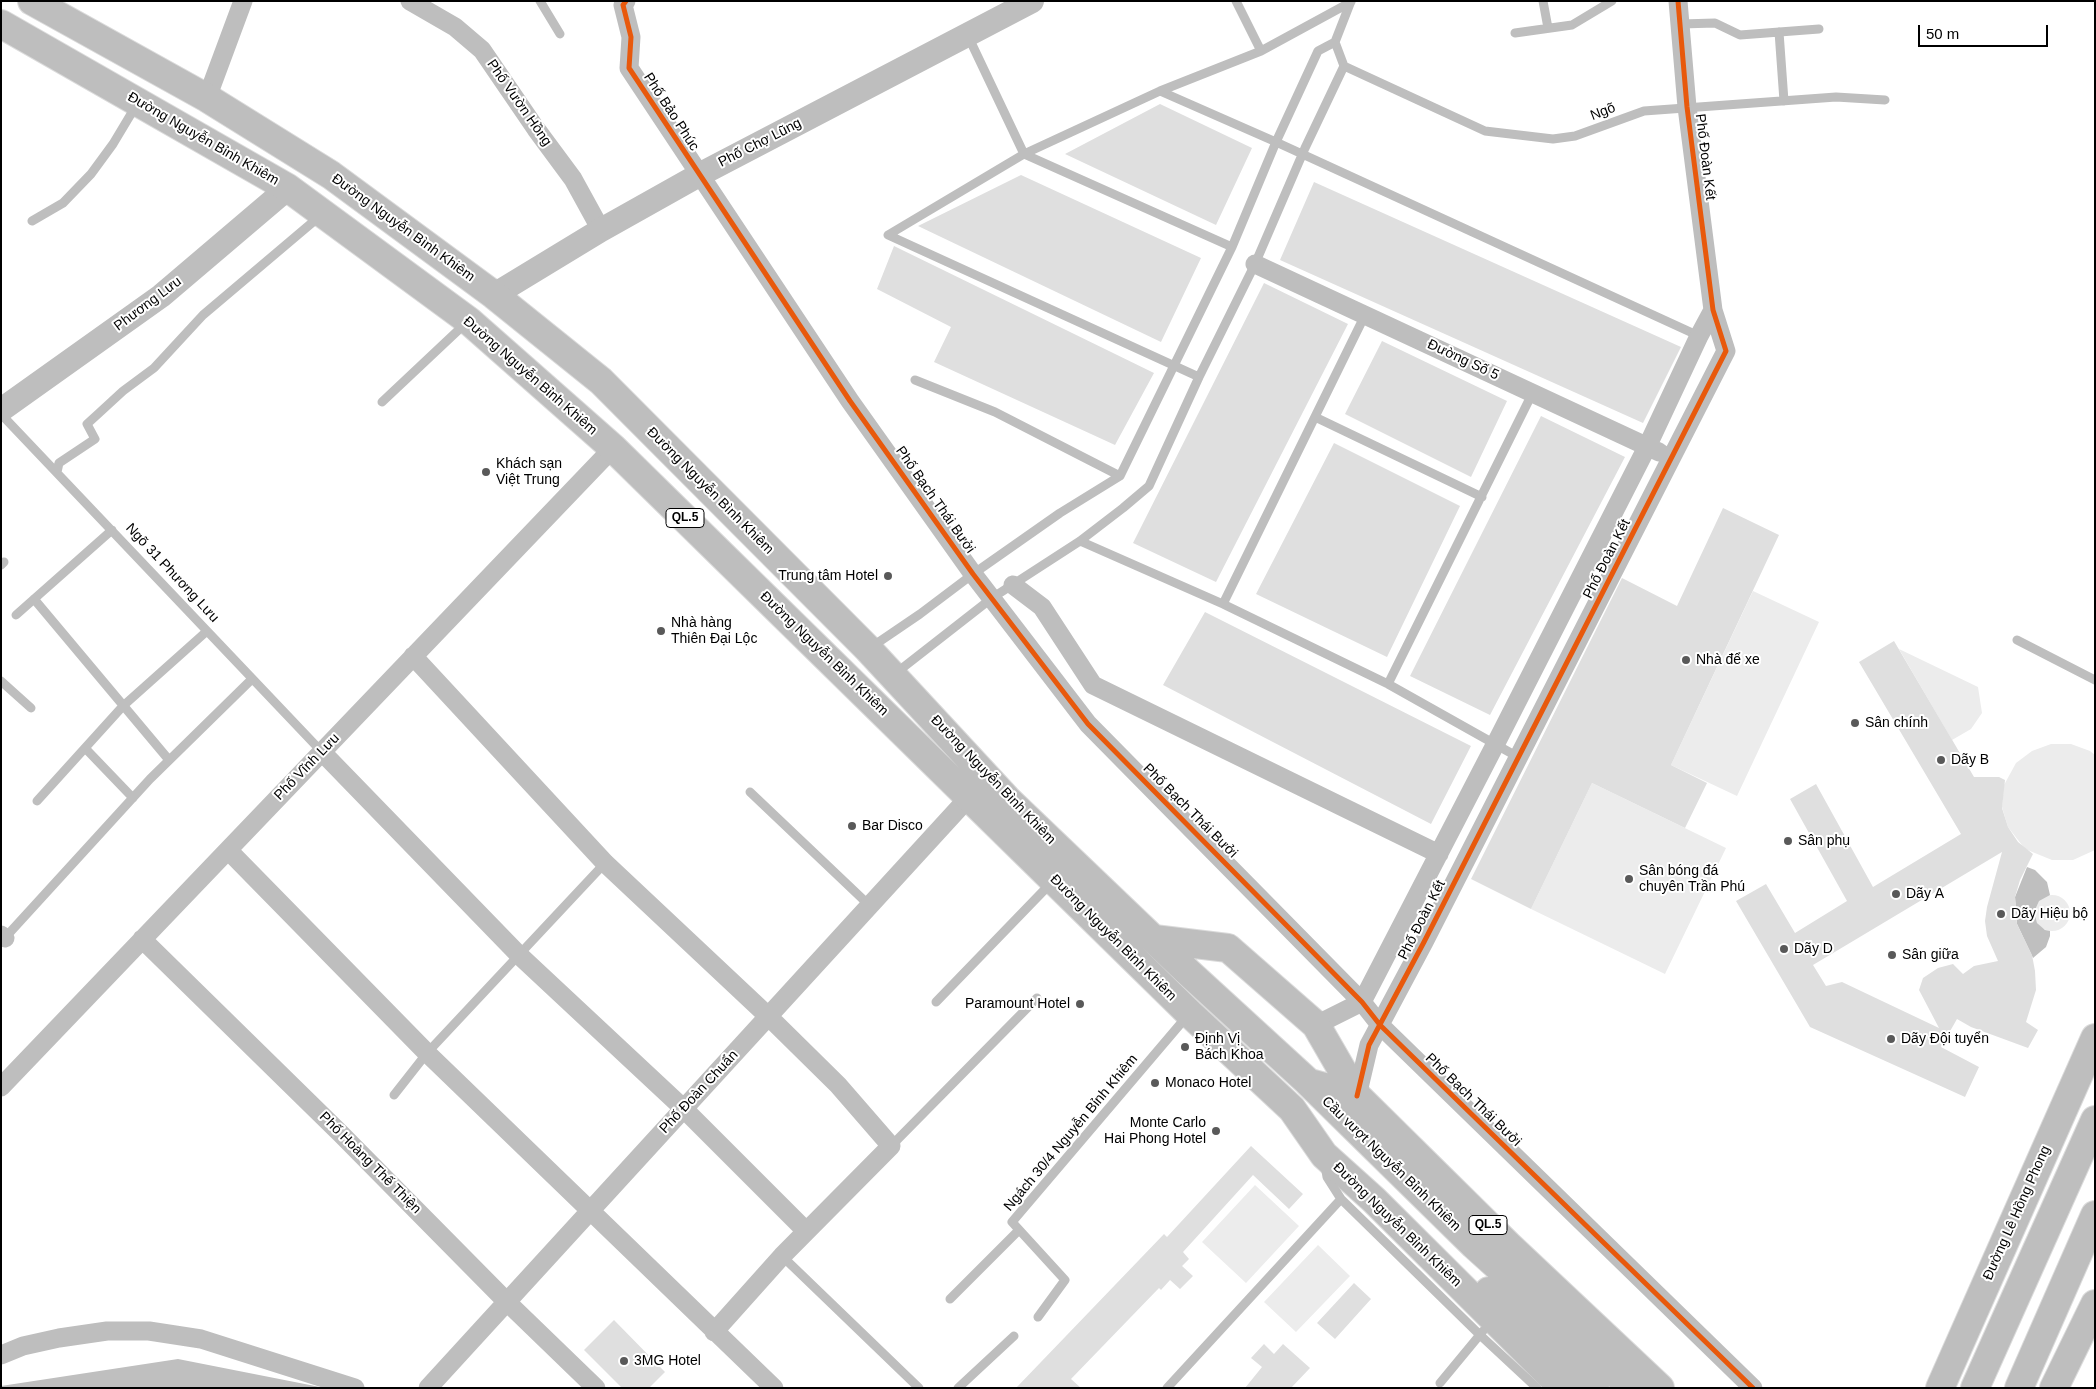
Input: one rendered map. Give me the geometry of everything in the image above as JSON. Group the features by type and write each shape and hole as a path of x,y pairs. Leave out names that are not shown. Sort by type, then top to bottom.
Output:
{"main road":[{"name":"Đường Nguyễn Bình Khiêm","path":"32,1 207,98 331,175 494,295 601,381 868,649 1007,799 1307,1081"},
{"name":"Đường Nguyễn Bỉnh Khiêm","path":"1,24 288,188 469,320 613,448 970,796 1189,1013 1292,1109 1324,1155 1374,1200 1486,1327 1563,1388"},
{"path":"1154,939 1228,948 1316,1026 1357,1096"},
{"name":"Đường Lê Hồng Phong","path":"1940,1388 2095,1038"},
{"name":"QL.5","path":"1307,1081 1357,1096 1508,1245 1660,1388"},
{"name":"Cầu vượt Nguyễn Bỉnh Khiêm","path":"1307,1081 1474,1245 1632,1388"},
{"name":"Cầu vượt Nguyễn Bỉnh Khiêm","path":"1292,1109 1361,1166 1460,1264 1595,1388"},
{"path":"1975,1388 2095,1120"},
{"path":"2027,1190 2055,1208"},
{"path":"2019,1388 2093,1226"},
{"path":"2054,1388 2095,1304"}],"street":[{"path":"207,98 243,1"},
{"name":"Phố Vườn Hồng","path":"410,1 455,27 482,50 573,179 601,230"},
{"name":"Phố Bảo Phúc","path":"626,1 623,5 631,37 629,68 699,175"},
{"name":"Phố Chợ Lũng","path":"494,295 601,230 699,175 1032,1"},
{"name":"Phố Đoàn Kết","path":"1357,1096 1369,1044 1726,351 1713,310 1687,107 1678,1"},
{"name":"Phố Bạch Thái Bưởi","path":"699,175 850,401 973,574 1088,724 1362,1002 1380,1025 1753,1388"},
{"name":"Phương Lưu","path":"1,412 161,296 288,188"},
{"name":"Đường Số 5","path":"1256,264 1671,458"},
{"name":"Phố Đoàn Kết","path":"1362,1002 1496,745 1647,446 1713,310"},
{"name":"Phố Vĩnh Lưu","path":"1,1087 613,448"},
{"path":"1013,585 1042,607 1093,685 1439,854"},
{"path":"413,656 604,864 769,1017 838,1085 891,1146 782,1256 714,1332"},
{"path":"322,752 519,955 684,1109 806,1232"},
{"name":"Phố Đoàn Chuẩn","path":"428,1388 970,796"},
{"path":"228,850 427,1053 774,1388"},
{"name":"Phố Hoàng Thế Thiện","path":"142,939 342,1134 507,1302 596,1388"},
{"path":"1316,1026 1362,1002"},
{"path":"1,1355 23,1346 59,1338 107,1331 149,1331 201,1339 355,1388"}],"lane":[{"path":"540,1 560,34"},
{"path":"1236,1 1260,51"},
{"path":"1199,377 888,235 1024,154 1160,92 1260,51 1351,1"},
{"path":"868,649 1060,514 1120,476 1232,247 1276,142 1318,51 1335,42 1351,1"},
{"path":"1543,1 1548,28"},
{"path":"1515,33 1572,25 1612,1"},
{"path":"1681,24 1715,23 1740,34 1819,29"},
{"path":"1779,32 1784,101"},
{"path":"968,36 1024,154 1232,247"},
{"path":"893,676 992,598 1080,541 1149,486 1199,377 1256,264 1302,155 1344,66 1335,42"},
{"name":"Ngõ","path":"1344,66 1485,131 1553,139 1575,136 1644,111 1836,97 1885,100"},
{"path":"1160,92 1276,142 1699,336"},
{"path":"32,221 63,203 91,174 113,144 139,102"},
{"path":"56,472 59,463 95,439 87,424 124,391 154,368 203,315 322,214"},
{"path":"1223,604 1365,315"},
{"path":"382,402 469,320"},
{"path":"915,380 995,412 1120,476"},
{"path":"1388,684 1533,392"},
{"name":"Ngõ 31 Phương Lưu","path":"1,412 322,752"},
{"path":"1315,417 1482,498"},
{"path":"16,615 112,530"},
{"path":"1080,541 1223,604 1388,684 1518,757"},
{"path":"34,600 169,760"},
{"path":"37,801 124,706 207,631"},
{"path":"2017,640 2095,680"},
{"path":"2,938 169,760 252,679"},
{"path":"1,681 31,708"},
{"path":"85,748 133,798"},
{"path":"750,792 870,906"},
{"path":"394,1095 427,1053 604,864"},
{"path":"936,1002 1054,880"},
{"path":"891,1146 1037,998"},
{"name":"Ngách 30/4 Nguyễn Bỉnh Khiêm","path":"1038,1317 1065,1280 1012,1222 1189,1013"},
{"path":"1324,1155 1326,1178 1342,1199 1486,1327 1537,1388"},
{"path":"1167,1388 1342,1199"},
{"path":"950,1299 1019,1230"},
{"path":"782,1256 919,1388"},
{"path":"1440,1383 1486,1327"},
{"path":"958,1388 1014,1336"}],"shaded area":[{"path":"1753,591 1819,622 1737,796 1671,765"},
{"path":"1899,649 1978,687 1982,713 1971,729 1952,740"},
{"path":"2051,744 2071,744 2090,751 2095,755 2095,850 2073,860 2052,860 2025,849 2008,827 2002,807 2004,785 2016,763 2032,751"},
{"name":"Sân bóng đá chuyên Trần Phú","path":"1592,783 1726,848 1665,974 1531,909"},
{"path":"2027,867 2035,870 2047,882 2050,895 2039,901 2034,912 2037,923 2045,930 2050,931 2050,936 2046,947 2033,958 2017,924 2015,897"},
{"path":"2052,895 2059,896 2065,900 2069,906 2069,920 2065,926 2059,930 2052,931 2045,930 2039,926 2035,920 2034,913 2035,906 2039,900 2045,896"},
{"path":"1255,1185 1299,1226 1246,1283 1202,1242"},
{"path":"1318,1245 1350,1276 1296,1332 1264,1302"},
{"path":"178,1359 325,1388 1,1388 1,1386"}],"building":[{"path":"1160,104 1252,148 1216,225 1065,154"},
{"path":"1021,175 1201,258 1161,342 918,226"},
{"path":"1314,182 1681,347 1643,423 1280,260"},
{"path":"894,246 1154,373 1115,445 934,362 951,327 877,289"},
{"path":"1264,283 1348,324 1216,582 1133,543"},
{"path":"1382,341 1507,401 1471,477 1345,414"},
{"path":"1541,416 1625,457 1490,715 1410,676"},
{"path":"1334,443 1460,506 1387,657 1256,594"},
{"path":"1723,508 1779,535 1671,765 1707,783 1685,828 1592,783 1531,909 1471,879 1622,578 1677,606"},
{"path":"1205,612 1471,746 1431,824 1163,685"},
{"path":"1894,641 1974,777 1999,777 2005,780 2002,808 2008,827 2018,842 2033,854 2020,880 2015,897 2017,924 2032,955 2035,971 2036,990 2026,1022 2038,1030 2028,1048 1971,1027 1957,1019 1941,1047 1979,1067 1965,1097 1810,1027 1736,901 1766,884 1795,933 1847,901 1790,799 1816,784 1873,887 1961,834 1859,662","holes":["2002,852 1985,921 1987,936 1998,961 1974,966 1963,974 1953,964 1938,968 1923,978 1919,990 1939,1028 1842,982 1826,986 1813,965"]},
{"path":"1251,1146 1303,1194 1289,1209 1253,1175 1183,1252 1189,1259 1182,1266 1193,1276 1180,1289 1170,1280 1161,1290 1159,1288 1071,1379 1081,1388 1016,1388 1164,1234 1167,1237"},
{"path":"1354,1283 1371,1299 1335,1339 1317,1323"},
{"name":"3MG Hotel","path":"614,1320 665,1372 649,1388 622,1388 584,1350"},
{"path":"1264,1344 1274,1354 1283,1344 1310,1368 1291,1388 1245,1388 1262,1367 1251,1358"}],"cycle path":[{"path":"626,1 623,5 631,37 629,68 850,401 973,574 1088,724 1362,1002 1380,1025 1753,1388"},
{"path":"1357,1096 1369,1045 1424,942 1726,351 1713,310 1687,107 1678,1"}],"place":[{"name":"Khách sạn Việt Trung","path":"486,472"},
{"name":"Trung tâm Hotel","path":"888,576"},
{"name":"Nhà hàng Thiên Đại Lộc","path":"661,631"},
{"name":"Nhà để xe","path":"1686,660"},
{"name":"Sân chính","path":"1855,723"},
{"name":"Dãy B","path":"1941,760"},
{"name":"Bar Disco","path":"852,826"},
{"name":"Sân phụ","path":"1788,841"},
{"name":"Sân bóng đá chuyên Trần Phú","path":"1629,879"},
{"name":"Dãy A","path":"1896,894"},
{"name":"Dãy Hiệu bộ","path":"2001,914"},
{"name":"Dãy D","path":"1784,949"},
{"name":"Sân giữa","path":"1892,955"},
{"name":"Paramount Hotel","path":"1080,1004"},
{"name":"Dãy Đội tuyển","path":"1891,1039"},
{"name":"Định Vị Bách Khoa","path":"1185,1047"},
{"name":"Monaco Hotel","path":"1155,1083"},
{"name":"Monte Carlo Hai Phong Hotel","path":"1216,1131"},
{"name":"3MG Hotel","path":"624,1361"}]}
